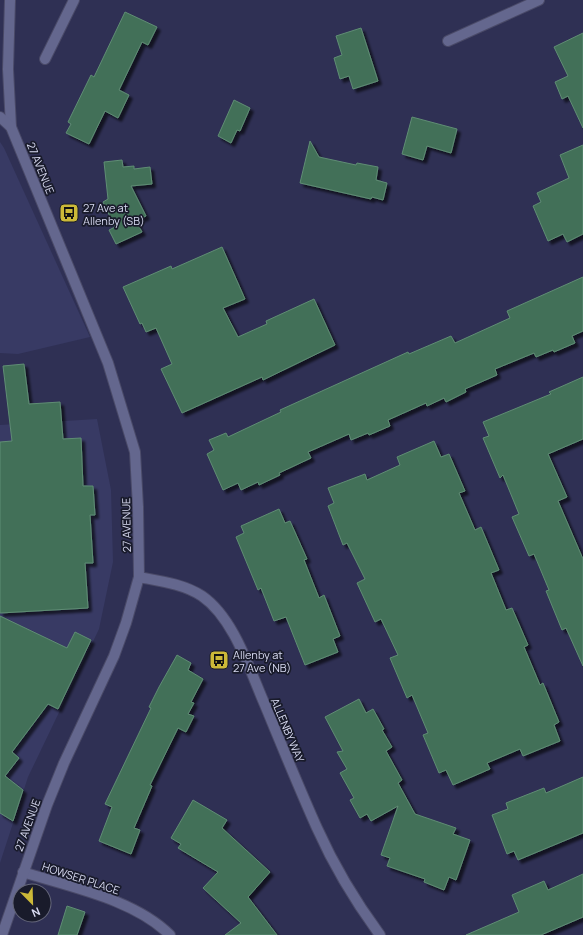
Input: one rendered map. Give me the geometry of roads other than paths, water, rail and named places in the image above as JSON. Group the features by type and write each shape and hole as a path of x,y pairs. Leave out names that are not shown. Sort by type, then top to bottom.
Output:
{"street":[{"path":"10,0 8,69 11,127"},
{"path":"45,59 74,0"},
{"path":"448,41 539,0"},
{"name":"27 AVENUE","path":"0,117 11,127 108,363 135,452 138,507 139,577 126,623 114,656 64,763 23,872 2,935"},
{"name":"ALLENBY WAY","path":"139,577 170,583 202,596 218,610 228,624 243,655 317,828 334,863 349,892 380,935"},
{"name":"HOWSER PLACE","path":"23,872 114,900 159,924 170,935"}],"place":[{"name":"27 Ave at Allenby (SB)","path":"69,213"},
{"name":"Allenby at 27 Ave (NB)","path":"219,660"}]}
